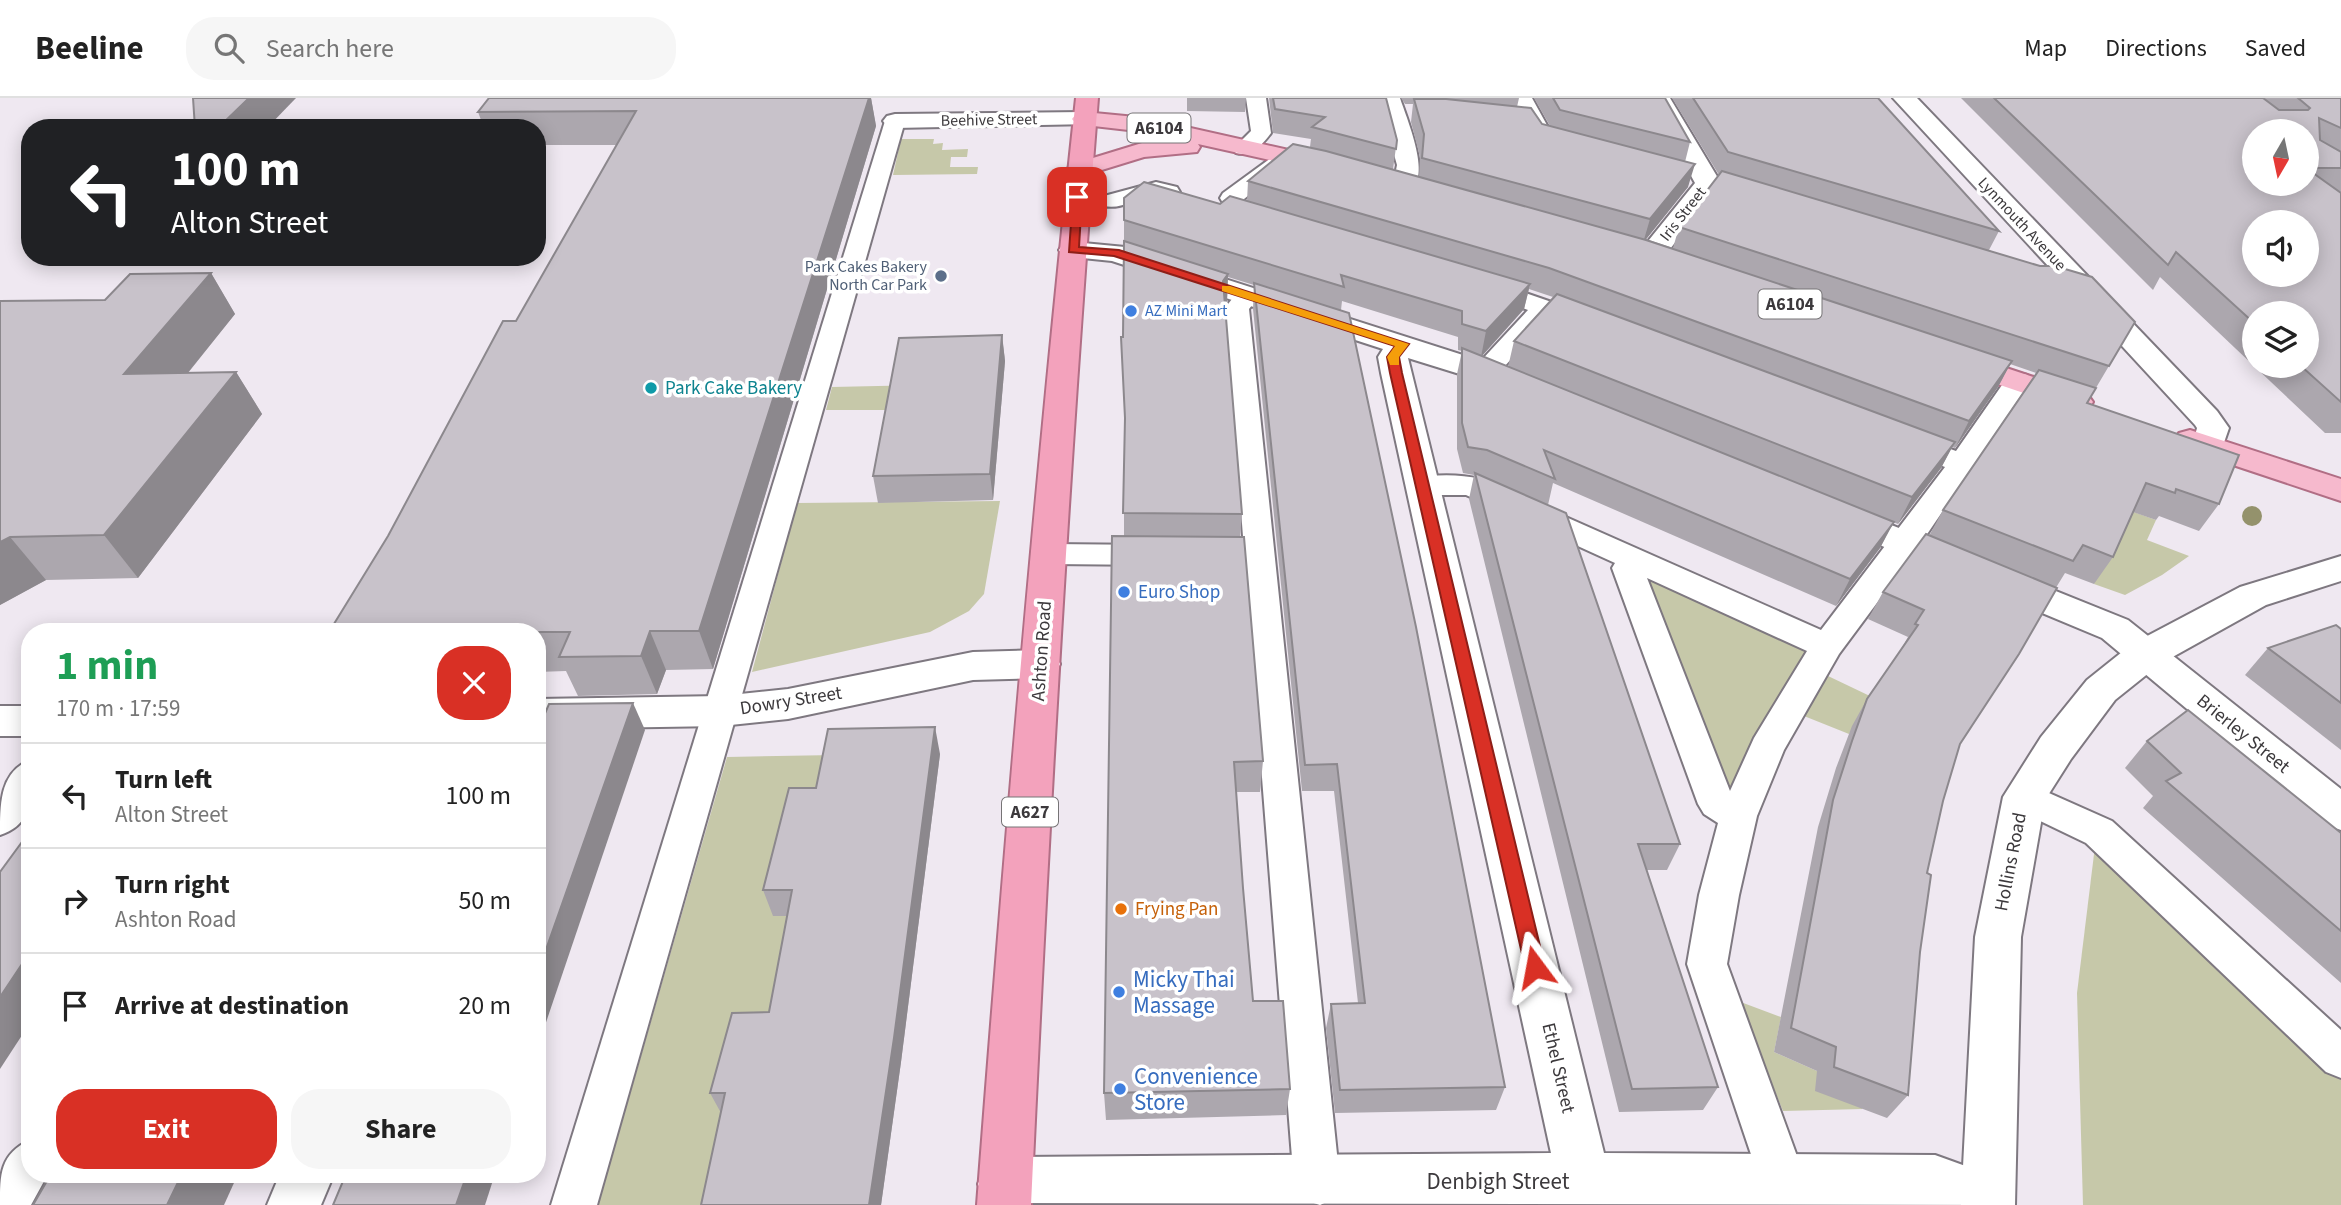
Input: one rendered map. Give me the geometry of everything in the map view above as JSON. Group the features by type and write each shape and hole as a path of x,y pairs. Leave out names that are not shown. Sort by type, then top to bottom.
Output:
{"highway":[{"name":"Ashton Road","path":"1004,1195 1041,664 1085,108"}],"main road":[{"name":"A6104","path":"1085,108 1388,182"},
{"path":"1079,170 1142,150 1238,147"},
{"path":"1930,352 2106,412"},
{"path":"2170,433 2341,490"}],"street":[{"name":"Iris Street","path":"1649,257 1708,183 1659,98"},
{"name":"Lynmouth Avenue","path":"1904,98 2206,418 2213,428 2208,447"},
{"path":"1388,182 1407,177 1409,165 1392,106"},
{"name":"Beehive Street","path":"895,121 1085,108"},
{"path":"1073,250 1115,253 1403,344 1537,392"},
{"name":"Ethel Street","path":"1403,344 1393,357 1584,1180"},
{"name":"Brierley Street","path":"1817,506 2115,629 2341,813"},
{"name":"Hollins Road","path":"1988,1202 1998,937 2024,797 2056,748 2101,690 2146,654 2253,596 2335,574"},
{"name":"Dowry Street","path":"546,714 721,711 788,704 973,666 1041,664"},
{"path":"0,721 21,721"},
{"path":"0,818 21,789"},
{"name":"Denbigh Street","path":"1004,1195 1332,1190 1584,1180 1652,1192 1783,1181 1935,1182 1988,1202"},
{"path":"293,1205 303,1183"}],"lane":[{"path":"1238,147 1261,133 1256,98"},
{"path":"1522,98 1545,140 1572,147"},
{"path":"1392,106 1419,113"},
{"path":"1507,120 1533,122"},
{"path":"573,1205 895,121"},
{"path":"1112,201 1156,189 1220,203 1284,156"},
{"path":"1681,176 1732,191"},
{"path":"1468,281 1610,330"},
{"path":"2050,283 2078,283"},
{"path":"1248,295 1237,307 1245,555 1332,1190"},
{"path":"1486,372 1545,306"},
{"path":"1783,1181 1707,964 1718,895 1738,816 1767,748 1827,646 1906,542 2018,381"},
{"path":"1884,434 1962,463"},
{"path":"1423,486 1470,486 1827,646"},
{"path":"1050,554 1189,555"},
{"path":"1635,559 1628,568 1717,804 1738,816"},
{"path":"2024,797 2099,832 2341,1058"},
{"path":"4,1205 21,1178"}],"green space":[{"path":"901,139 934,139 933,144 943,143 942,150 968,149 967,157 951,157 950,167 978,167 977,174 893,175"},
{"path":"924,385 896,410 826,410 832,387"},
{"path":"1000,501 984,594 969,611 930,632 752,672 797,503"},
{"path":"2120,507 2156,520 2147,540 2189,556 2162,575 2125,595 2094,584"},
{"path":"1645,574 1813,647 1732,795 1722,785"},
{"path":"1828,676 1872,697 1849,734 1804,716"},
{"path":"836,755 804,916 719,1205 598,1205 727,757"},
{"path":"2095,846 2341,1080 2341,1205 2083,1205 2077,993"},
{"path":"1738,1001 1781,1017 1774,1052 1817,1071 1863,1109 1783,1111"}],"building":[{"path":"193,98 249,98 227,119 194,119"},
{"name":"Park Cake Bakery","path":"489,98 869,98 699,631 650,631 641,656 559,657 570,632 546,632 546,623 335,623 388,536 503,321 516,321 636,111 478,112"},
{"path":"1273,98 1386,98 1397,140 1396,149 1312,127 1325,117 1275,109"},
{"path":"1553,98 1665,98 1690,142 1560,110"},
{"path":"1693,98 1878,98 1999,231 1728,152"},
{"path":"1994,98 2263,98 2279,110 2308,110 2310,108 2298,98 2341,98 2341,128 2319,118 2320,140 2341,152 2341,168 2319,168 2319,119 2242,119 2242,196 2319,196 2319,177 2341,193 2341,402 2314,378 2319,378 2319,301 2242,301 2242,312 2176,252 2168,265"},
{"path":"1414,99 1446,99 1531,108 1542,124 1695,164 1650,219 1422,158 1424,134"},
{"path":"1293,144 1646,240 2012,361 1969,421 1549,268 1248,181"},
{"path":"1722,171 2040,266 2055,266 2092,277 2135,322 2109,366 1679,227"},
{"path":"1144,182 1220,204 1230,196 1530,284 1486,331 1462,324 1462,311 1341,275 1344,287 1124,220 1124,198"},
{"path":"1124,241 1228,274 1223,281 1242,514 1123,513 1125,418 1121,337"},
{"path":"211,273 124,374 236,372 104,535 10,537 0,542 0,301 105,300 130,274"},
{"path":"1254,283 1349,313 1416,627 1505,1087 1340,1090 1331,1004 1365,1003 1337,764 1305,765"},
{"path":"1557,294 1955,442 1912,497 1514,341"},
{"path":"1002,335 990,474 873,476 899,338"},
{"path":"1462,348 1894,522 1850,579 1544,450 1555,479 1487,450 1468,447 1462,423"},
{"path":"2039,370 2096,388 2087,403 2239,455 2219,504 2176,489 2175,493 2146,483 2113,557 2083,545 2073,561 1943,510"},
{"path":"1475,473 1566,513 1680,844 1638,844 1718,1087 1632,1089"},
{"path":"1926,534 2057,588 2019,654 1960,744 1943,801 1927,873 1931,875 1920,952 1908,1095 1834,1067 1836,1047 1791,1028 1833,800 1867,699 1918,625 1915,624 1924,610 1883,592"},
{"path":"1112,536 1244,537 1263,761 1234,762 1243,888 1253,1001 1283,1001 1290,1089 1104,1093"},
{"path":"2336,625 2341,629 2341,703 2268,648"},
{"path":"633,703 546,950 546,711 549,704"},
{"path":"2188,710 2341,833 2341,931 2166,781 2181,773 2147,741"},
{"path":"935,727 869,1205 701,1205 725,1093 710,1093 732,1013 769,1012 792,890 763,890 789,788 816,788 828,729"},
{"path":"21,843 21,966 0,997 0,872"},
{"path":"46,1183 178,1183 167,1205 33,1205"},
{"path":"342,1183 464,1183 456,1205 333,1205"}],"slow traffic":[{"path":"1226,288 1403,344 1393,357 1394,363"}],"place":[{"name":"Park Cakes Bakery North Car Park","path":"941,276"},
{"name":"AZ Mini Mart","path":"1131,311"},
{"name":"Park Cake Bakery","path":"651,388"},
{"name":"Euro Shop","path":"1124,592"},
{"name":"Frying Pan","path":"1121,909"},
{"name":"Micky Thai Massage","path":"1119,992"},
{"name":"Convenience Store","path":"1120,1089"}],"route":[{"path":"1077,197 1073,250 1103,250 1115,253 1403,344 1393,357 1396,373 1535,967"}]}
